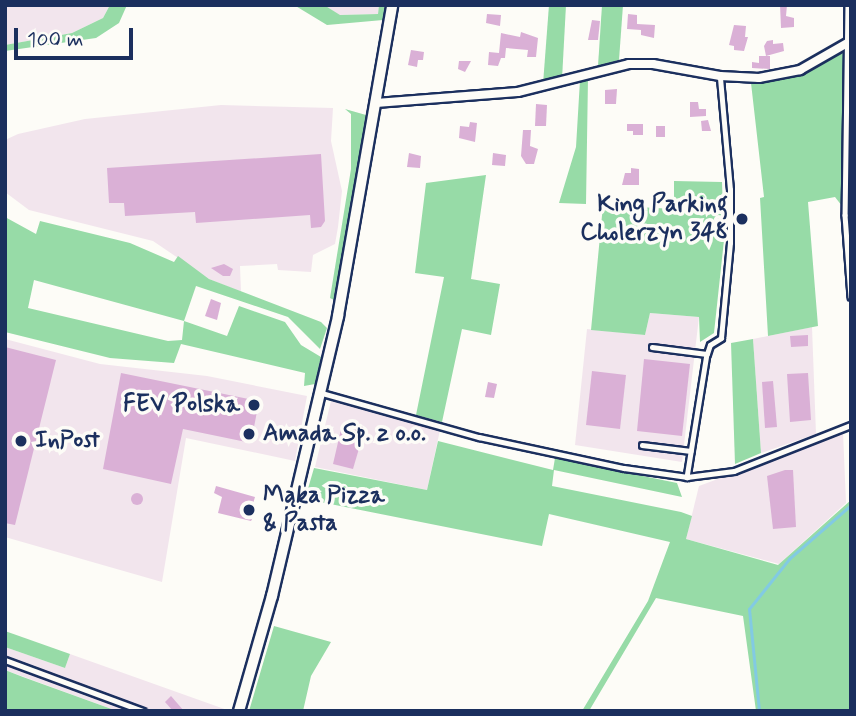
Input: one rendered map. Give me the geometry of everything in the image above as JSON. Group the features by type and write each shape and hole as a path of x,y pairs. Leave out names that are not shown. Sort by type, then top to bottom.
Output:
{"main road":[{"path":"239,711 272,596 321,393 345,282 393,5"}],"street":[{"path":"376,103 518,92 541,88 614,65 629,64 653,64 720,76 759,78 800,70 849,42"}],"lane":[{"path":"848,5 845,215 851,297"},
{"path":"687,477 707,354 710,345 721,338 730,243 730,190 720,76"},
{"path":"652,347 707,354"},
{"path":"321,393 372,405 479,438 624,468 687,477 734,471 851,425"},
{"path":"642,445 691,451"},
{"path":"5,660 144,711"}],"shaded area":[{"path":"5,5 110,5 103,18 72,33 5,45"},
{"path":"324,5 379,5 378,14 339,15"},
{"path":"221,105 333,108 331,141 342,191 338,227 335,244 313,255 311,272 278,270 277,264 240,266 241,292 209,279 153,241 29,210 5,192 5,140 18,134 85,119"},
{"path":"650,313 699,317 682,462 575,445 587,329 645,335"},
{"path":"812,327 816,434 761,453 753,339"},
{"path":"5,339 100,364 207,376 307,396 295,461 186,438 162,582 5,537"},
{"path":"331,401 440,430 427,490 315,467"},
{"path":"843,432 846,503 779,564 686,539 699,486"},
{"path":"5,647 65,668 70,654 230,711 117,711 5,670"}],"green space":[{"path":"110,5 127,5 119,23 96,38 5,51 5,45 72,33 103,18"},
{"path":"294,5 324,5 340,15 378,14 379,5 385,5 383,20 327,25"},
{"path":"549,5 566,5 562,79 543,84"},
{"path":"602,5 623,5 619,60 598,66"},
{"path":"845,48 842,206 835,197 808,202 818,326 768,336 760,198 764,197 751,83 793,76"},
{"path":"588,78 586,204 559,203 576,147 580,80"},
{"path":"850,90 851,104 851,278 847,215"},
{"path":"345,109 366,115 334,300 330,298 351,169 351,114"},
{"path":"486,175 471,279 500,284 491,335 462,329 442,422 416,415 444,277 415,273 426,183"},
{"path":"674,181 722,182 724,240 714,333 700,342 699,317 650,313 645,335 591,330 603,205 674,209"},
{"path":"5,217 36,234 40,221 130,243 174,262 178,256 209,279 321,322 327,328 320,349 288,317 196,286 184,321 227,336 239,306 285,322 301,345 321,357 315,384 304,386 305,373 181,344 174,363 110,358 5,332","holes":["34,280 184,321 182,340 168,341 28,308"]},
{"path":"753,339 761,453 735,464 731,343"},
{"path":"438,441 553,470 555,458 677,483 682,497 554,470 552,486 681,512 692,516 686,539 778,565 851,500 851,711 756,711 743,616 656,598 589,711 582,711 648,601 670,542 549,514 542,546 305,499 314,468 427,490"},
{"path":"274,626 331,642 311,676 303,711 249,711"},
{"path":"5,631 70,654 65,668 5,647"},
{"path":"5,670 23,677 117,711 5,711"}],"building":[{"path":"780,5 787,5 786,16 794,18 794,27 781,28"},
{"path":"487,14 501,15 500,26 486,23"},
{"path":"628,14 637,15 637,24 655,25 654,38 641,35 641,30 627,29"},
{"path":"592,20 600,21 598,40 588,40"},
{"path":"734,25 746,26 745,37 748,37 744,51 734,50 734,46 729,45"},
{"path":"521,32 538,38 536,57 527,57 528,50 506,48 505,58 501,58 498,66 488,65 489,52 499,53 501,33 520,37"},
{"path":"773,40 773,44 783,43 784,51 766,56 764,46 767,41"},
{"path":"411,50 424,52 423,60 418,60 417,67 408,65"},
{"path":"759,56 770,56 770,69 752,68 752,62 759,63"},
{"path":"459,61 471,61 465,72 458,69"},
{"path":"617,89 616,104 605,104 605,90"},
{"path":"690,102 698,102 699,109 706,109 706,116 690,117"},
{"path":"536,104 547,105 546,126 535,126"},
{"path":"708,120 711,131 702,131 701,121"},
{"path":"470,122 477,123 475,142 459,138 460,126 469,127"},
{"path":"627,124 643,124 643,135 633,135 633,131 627,131"},
{"path":"656,126 665,126 665,137 656,137"},
{"path":"523,130 531,130 530,146 538,149 534,164 526,164 521,156"},
{"path":"409,153 421,156 420,168 407,167"},
{"path":"493,153 506,155 505,166 492,165"},
{"path":"321,154 325,221 321,227 311,228 310,215 196,223 195,212 125,216 124,203 109,203 107,168"},
{"path":"631,168 639,169 639,185 622,185 625,173 631,173"},
{"path":"224,264 233,269 230,276 223,276 211,268"},
{"path":"211,299 221,303 217,320 205,316"},
{"path":"808,335 808,346 791,347 790,336"},
{"name":"InPost","path":"5,347 56,360 15,525 5,523"},
{"path":"644,359 690,364 682,436 637,431"},
{"path":"592,371 626,375 620,429 586,425"},
{"path":"121,373 259,401 251,443 183,429 171,484 103,469"},
{"path":"808,373 811,420 790,422 787,374"},
{"path":"773,381 777,427 765,428 762,382"},
{"path":"488,382 497,384 494,398 485,397"},
{"path":"342,425 365,428 353,469 333,464"},
{"path":"793,470 796,527 773,529 767,476"},
{"path":"216,486 255,497 252,507 255,514 251,521 218,513 222,497 214,493"},
{"path":"137,493 143,499 137,505 131,499"},
{"path":"171,696 184,711 173,711 165,702"}],"waterway":[{"path":"759,711 749,609 789,559 851,505"}],"place":[{"name":"King Parking Cholerzyn 348","path":"742,219"},
{"name":"FEV Polska","path":"254,405"},
{"name":"Amada Sp. z o.o.","path":"249,434"},
{"name":"InPost","path":"21,441"},
{"name":"Mąka Pizza & Pasta","path":"249,510"}]}
